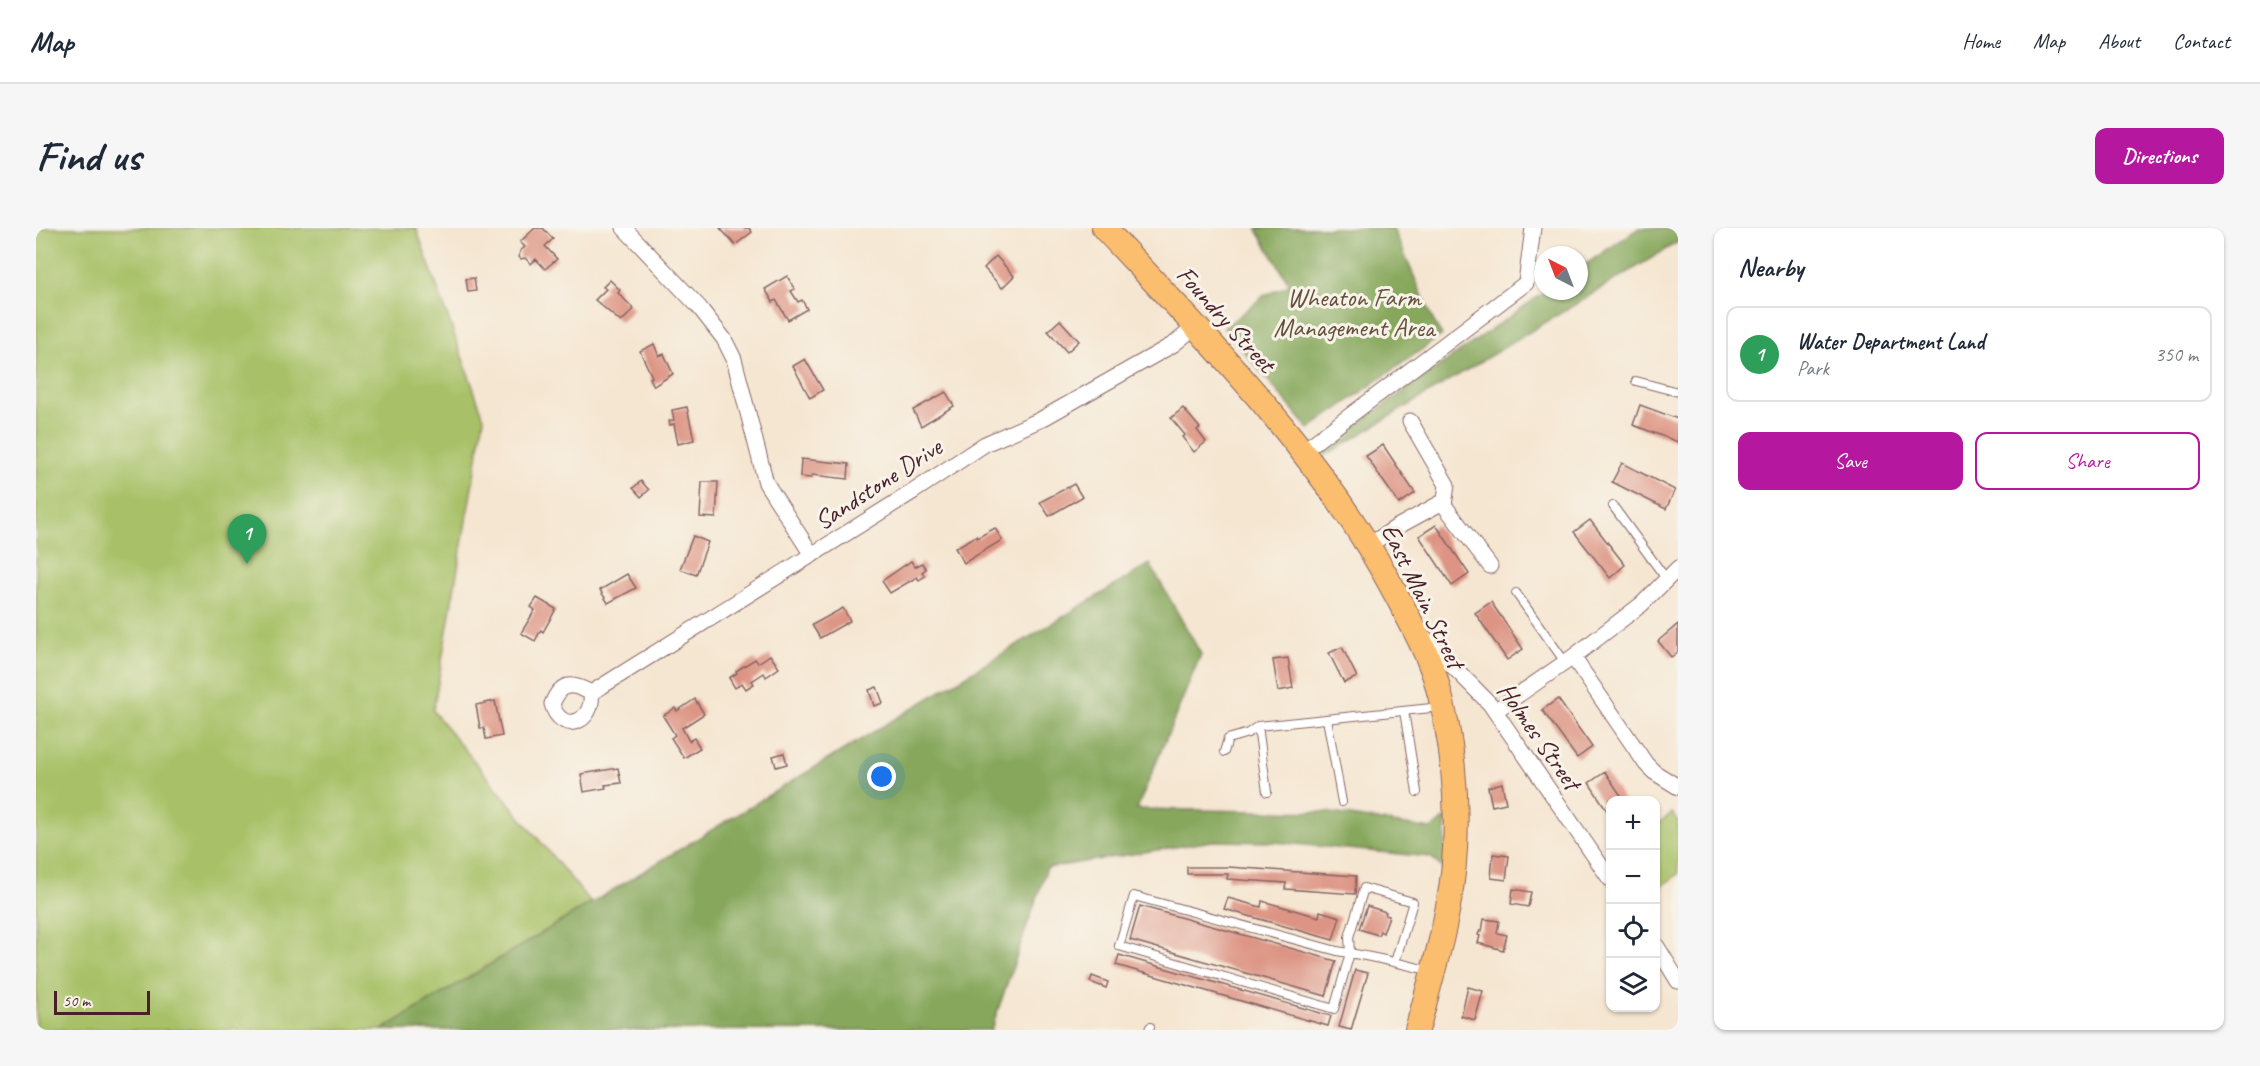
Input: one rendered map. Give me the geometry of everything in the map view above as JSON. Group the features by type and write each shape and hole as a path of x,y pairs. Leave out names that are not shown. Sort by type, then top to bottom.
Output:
{"highway":[{"name":"Foundry Street","path":"1104,228 1222,355 1303,451"},
{"name":"East Main Street","path":"1303,451 1369,545 1416,634 1436,682 1442,707 1450,754 1456,846 1454,876 1447,916 1417,1030"}],"street":[{"path":"624,228 699,308 724,339 737,370 766,483 812,555"},
{"path":"1303,451 1526,283 1533,228"},
{"name":"Sandstone Drive","path":"591,693 985,444 1040,420 1174,344 1196,327"},
{"path":"1410,422 1446,484 1444,505 1490,566"},
{"path":"1369,545 1439,504 1444,505"},
{"path":"1495,711 1642,604 1678,568"},
{"name":"Holmes Street","path":"1416,634 1423,635 1495,711 1606,872"},
{"path":"1569,659 1646,764 1654,772 1678,787"},
{"path":"1660,952 1678,981"}],"lane":[{"path":"1636,381 1678,392"},
{"path":"1613,506 1667,580"},
{"path":"1516,593 1569,659"},
{"path":"1224,752 1228,738 1248,734 1258,726 1442,707"},
{"path":"1404,711 1417,792"},
{"path":"1327,719 1341,802"},
{"path":"1258,726 1267,792"},
{"path":"1395,962 1413,902 1364,888 1349,937 1350,953 1334,1009 1119,946 1134,896 1350,953 1432,972"}],"green space":[{"path":"36,228 416,228 484,418 433,711 591,903 382,1030 36,1030"},
{"name":"Wheaton Farm Management Area","path":"1260,228 1393,228 1434,322 1442,335 1309,429 1224,328 1265,295 1290,285 1257,230"},
{"name":"Wheaton Farm Management Area","path":"1639,228 1678,228 1678,242 1588,297 1588,263"},
{"name":"Wheaton Farm Management Area","path":"1534,299 1582,300 1323,457 1319,451"},
{"path":"1150,564 1201,654 1137,809 1326,812 1431,829 1446,818 1445,871 1431,857 1274,842 1212,841 1047,868 991,1030 382,1030"},
{"path":"1672,813 1678,821 1678,874 1660,888 1660,850 1660,822"}],"building":[{"path":"535,228 543,228 553,239 545,246 557,259 545,269 536,259 531,264 525,258 519,257 520,251 525,247 520,242"},
{"path":"720,228 749,228 752,232 735,245"},
{"path":"996,256 1014,276 1002,288 984,268"},
{"path":"787,276 795,289 791,291 798,302 802,300 807,309 788,320 776,300 773,302 765,289"},
{"path":"474,278 476,291 468,292 466,279"},
{"path":"610,280 620,290 618,293 634,309 621,322 595,300 606,289 603,287"},
{"path":"1060,320 1079,341 1067,352 1048,331"},
{"path":"654,344 659,356 664,354 673,374 654,386 640,351"},
{"path":"805,359 823,390 810,398 793,366"},
{"path":"946,392 954,406 921,426 913,410"},
{"path":"1640,405 1678,419 1678,442 1633,425"},
{"path":"687,407 694,440 678,444 674,424 670,425 669,421 674,420 672,410"},
{"path":"1183,408 1200,428 1197,430 1206,442 1194,452 1182,437 1185,435 1171,418"},
{"path":"1383,445 1415,493 1399,504 1366,456"},
{"path":"801,459 849,464 848,479 812,475 811,478 800,477"},
{"path":"1622,463 1675,490 1666,509 1612,482"},
{"path":"641,481 649,490 641,497 633,488"},
{"path":"702,482 718,482 716,518 700,517"},
{"path":"1074,484 1082,497 1049,516 1040,502"},
{"path":"1590,520 1625,565 1610,578 1574,532"},
{"path":"1436,525 1469,574 1452,586 1419,536"},
{"path":"995,528 1002,540 964,563 955,548"},
{"path":"693,536 708,542 696,575 680,569"},
{"path":"911,561 915,567 922,563 926,569 922,572 925,576 919,580 917,577 890,593 882,581"},
{"path":"627,574 636,588 608,603 600,590"},
{"path":"537,598 556,609 535,641 521,633 535,610 531,607"},
{"path":"1491,602 1523,649 1507,660 1475,613"},
{"path":"843,608 850,621 820,638 812,625"},
{"path":"1678,624 1678,652 1671,657 1658,641"},
{"path":"1342,647 1357,677 1344,683 1329,653"},
{"path":"770,655 779,668 766,677 764,673 752,681 754,684 746,689 742,683 735,688 729,678 737,673 736,671 755,659 758,663"},
{"path":"1288,658 1293,688 1278,691 1273,660"},
{"path":"877,687 883,703 874,706 869,690"},
{"path":"695,699 704,714 682,728 689,741 694,738 700,748 684,758 671,738 675,735 663,716 675,708 677,711"},
{"path":"1558,699 1592,747 1577,758 1542,710"},
{"path":"495,701 502,736 486,739 484,728 480,728 476,705"},
{"path":"784,753 787,764 776,767 773,756"},
{"path":"618,768 621,783 605,785 606,788 584,792 581,774"},
{"path":"1605,772 1621,796 1606,796 1606,809 1589,783"},
{"path":"1502,783 1506,803 1492,806 1488,787"},
{"path":"1493,854 1509,856 1506,880 1491,878"},
{"path":"1187,867 1228,867 1356,876 1355,894 1285,889 1286,883 1227,879 1228,874 1187,874"},
{"path":"1513,889 1531,892 1528,907 1511,904"},
{"path":"1228,898 1261,907 1262,901 1319,917 1320,911 1340,917 1333,940 1224,909"},
{"path":"1140,906 1336,961 1326,996 1130,940"},
{"path":"1367,906 1386,912 1385,915 1389,916 1383,933 1380,931 1378,935 1359,929"},
{"path":"1484,919 1499,921 1497,933 1507,935 1503,950 1478,943 1480,936 1478,935 1480,930 1482,931"},
{"path":"1119,955 1331,1016 1328,1026 1116,965"},
{"path":"1355,970 1368,973 1351,1030 1339,1027"},
{"path":"1092,976 1108,982 1106,988 1090,982"},
{"path":"1468,987 1483,991 1475,1020 1461,1016"}],"place":[{"name":"Water Department Land","path":"247,564"}]}
